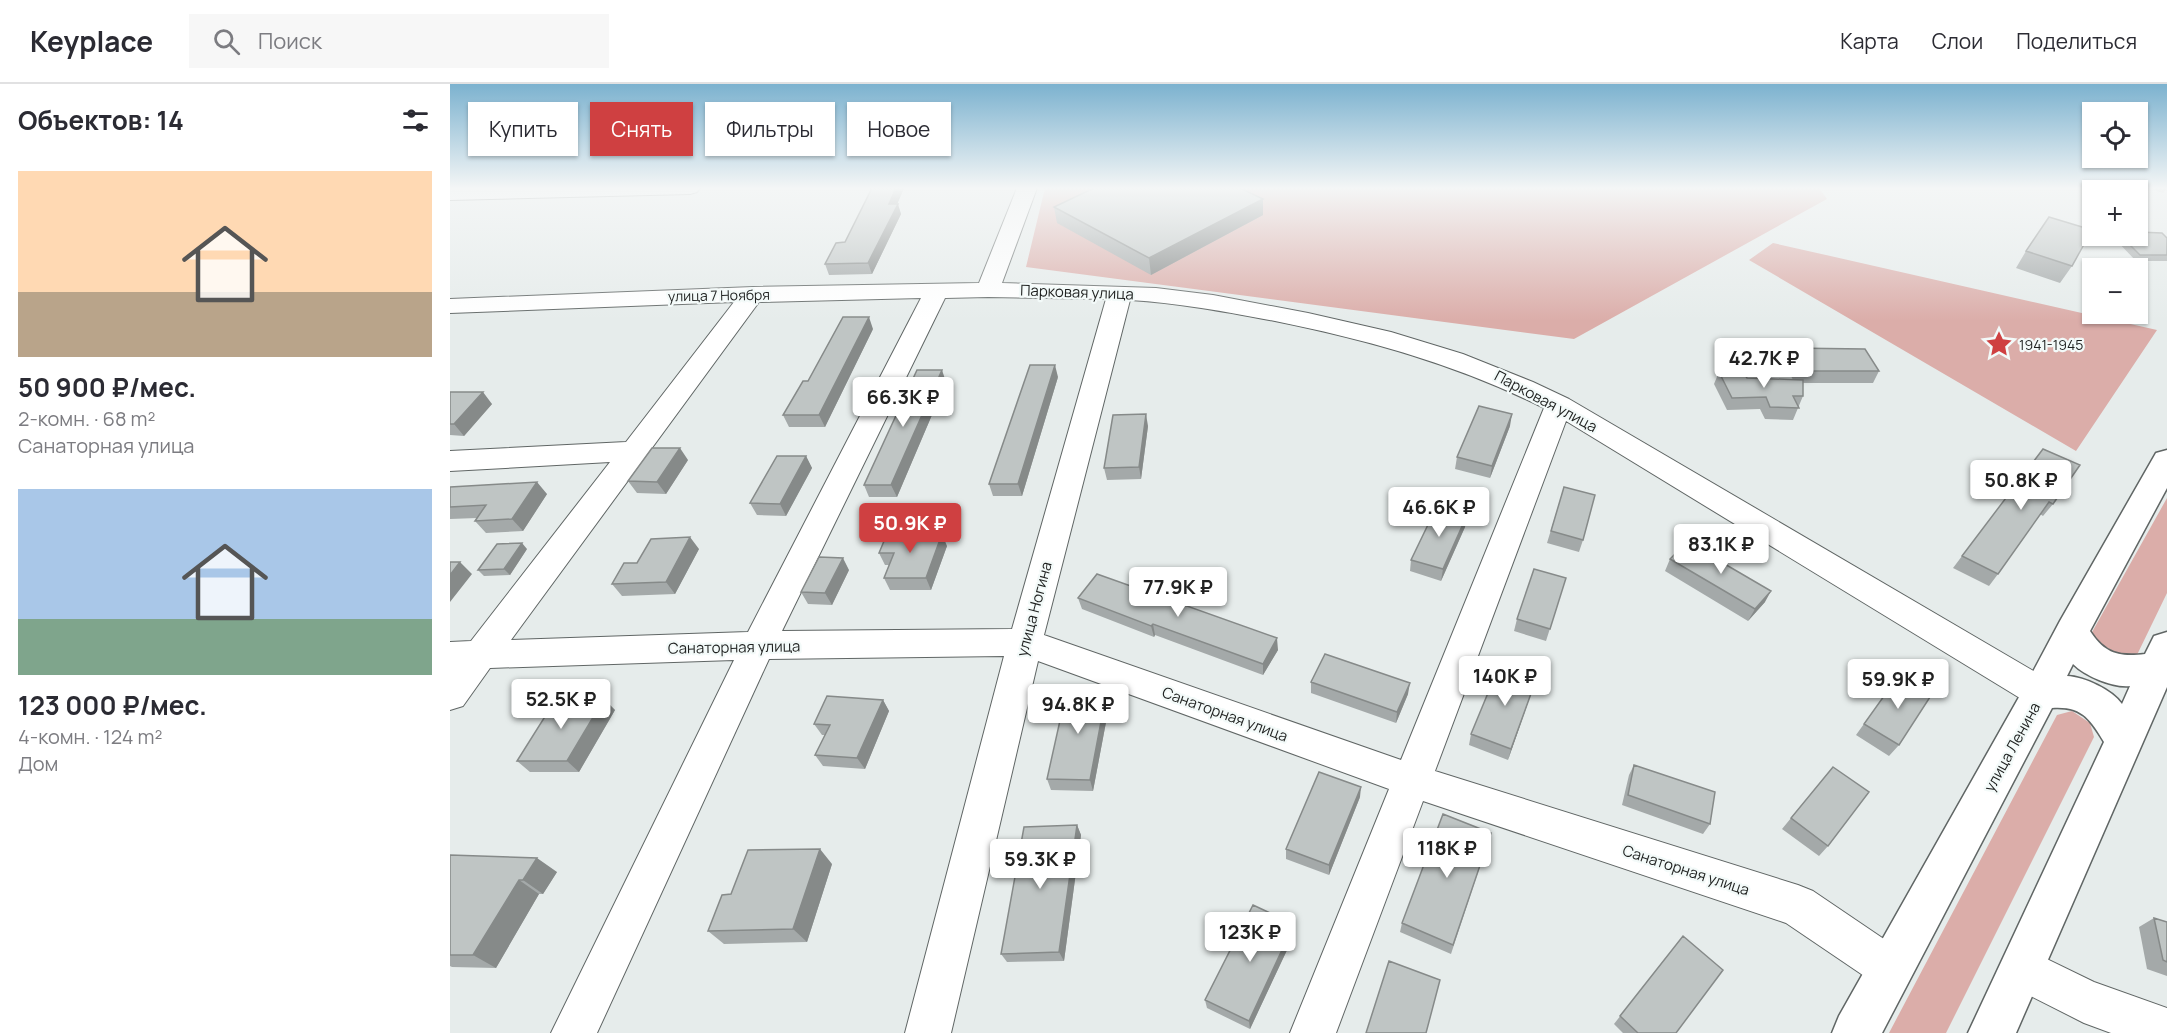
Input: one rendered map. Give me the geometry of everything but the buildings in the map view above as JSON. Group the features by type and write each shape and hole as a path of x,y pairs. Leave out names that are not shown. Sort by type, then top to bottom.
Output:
{"main road":[{"name":"улица Ленина","path":"1856,1033 2041,693 2072,631 2167,460"},
{"path":"1992,1033 2125,741 2160,675 2120,672 2087,656 2072,631"},
{"path":"2041,693 2071,691 2102,706 2125,741"}],"street":[{"path":"987,290 1010,232"},
{"name":"улица 7 Ноября","path":"450,306 753,294 987,290"},
{"name":"Парковая улица","path":"987,290 1120,292 1232,306 1412,344 1478,366 1559,405 2041,693"},
{"path":"574,1033 758,645 937,291"},
{"name":"улица Ногина","path":"928,1033 1025,642 1120,292"},
{"path":"450,695 465,655 635,451 753,294"},
{"path":"1313,1033 1559,405"},
{"path":"450,461 635,451"},
{"name":"Санаторная улица","path":"465,655 758,645 1025,642 1413,781 1798,906 1891,969"},
{"path":"2022,969 2084,1001 2167,1031"}],"shaded area":[{"path":"1034,232 1767,232 1574,339 1026,267"},
{"path":"1773,243 2082,313 2082,324 2131,324 2157,330 2076,451 1749,260"},
{"path":"2167,498 2167,593 2136,657 2122,654 2101,644 2091,634"},
{"path":"2072,711 2090,723 2094,737 1946,1033 1889,1033 2057,715"}],"place":[{"name":"1941-1945","path":"1999,344"}]}
